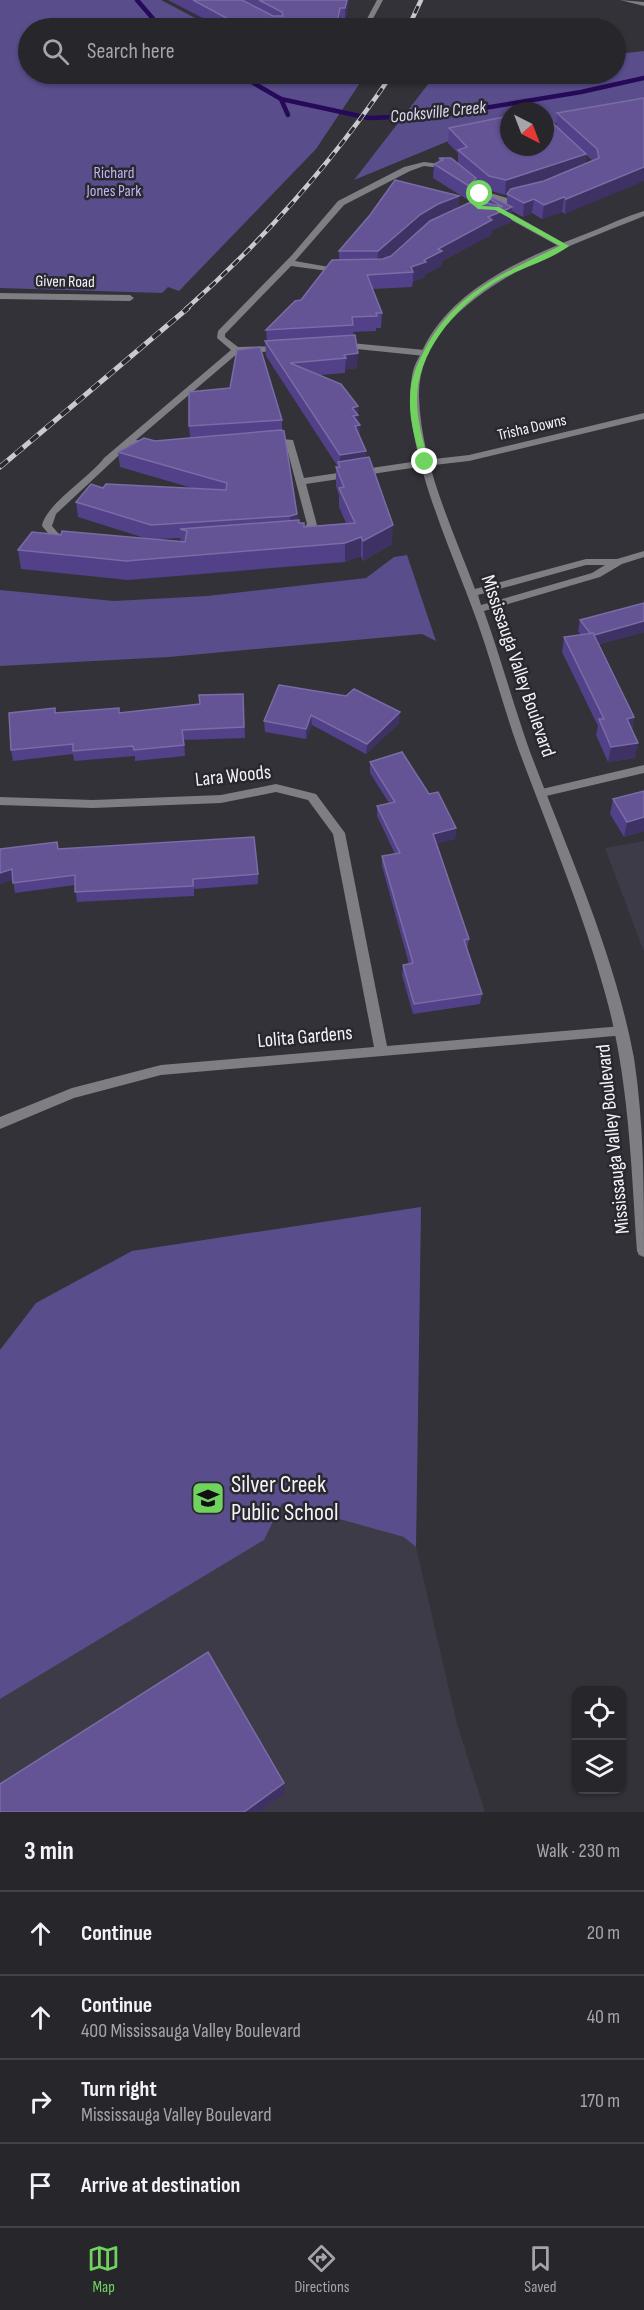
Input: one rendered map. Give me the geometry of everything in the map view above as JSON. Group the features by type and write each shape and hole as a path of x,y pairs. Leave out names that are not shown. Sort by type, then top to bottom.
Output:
{"street":[{"path":"370,18 380,0"},
{"path":"623,0 644,4"},
{"path":"295,348 247,352 236,350 221,338 221,333 289,263 341,203 407,169 424,164 453,168 485,194"},
{"path":"480,207 474,203 474,198 485,194 498,195 504,200"},
{"path":"504,200 514,198"},
{"path":"496,208 504,204 504,200"},
{"path":"470,211 480,207 496,208 565,246"},
{"name":"Mississauga Valley Boulevard","path":"644,213 565,246 489,283 463,303 438,330 425,353 417,371 413,398 415,423 425,462 478,609 524,748 602,961 622,1031 635,1131 644,1251"},
{"path":"289,263 349,272"},
{"name":"Given Road","path":"0,296 130,298"},
{"path":"331,345 364,345 425,353"},
{"path":"83,543 65,540 55,535 47,526 48,519 129,441 236,350"},
{"name":"Trisha Downs","path":"300,482 425,462 470,458 644,416"},
{"path":"259,442 281,440 290,442 312,525 305,532 281,537"},
{"path":"129,441 161,447"},
{"path":"478,609 596,575 618,562 644,554"},
{"path":"472,593 586,562 618,562"},
{"path":"542,793 644,769"},
{"name":"Lara Woods","path":"0,801 93,804 209,799 276,788 312,796 339,833 381,1050"},
{"name":"Lolita Gardens","path":"0,1123 72,1093 162,1070 381,1050 564,1038 622,1031"}],"shaded area":[{"path":"644,841 644,952 605,848"},
{"name":"Silver Creek Public School","path":"421,1207 416,1547 457,1724 485,1812 0,1812 0,1350 36,1303 132,1251"}],"green space":[{"name":"Richard Jones Park","path":"0,0 161,0 195,18 18,18 18,84 359,84 316,149 179,291 168,287 162,293 0,288"},
{"path":"644,51 644,107 554,123 554,102 500,102 500,132 451,140 354,180 428,84 626,84 626,53"},
{"path":"407,555 436,641 422,634 169,657 0,666 0,590 114,601 207,596 366,578 394,557"},
{"path":"421,1207 416,1547 404,1537 282,1503 264,1540 0,1699 0,1350 36,1303 132,1251"}],"building":[{"path":"193,0 242,0 273,16 283,16 282,12 259,0 347,0 345,8 340,8 338,18 226,18"},
{"path":"644,98 644,167 566,199 564,197 544,205 534,199 524,203 507,194 511,189 544,181 599,158 597,149 557,113"},
{"path":"500,118 500,156 554,156 554,124 586,154 506,180 489,176 458,150 467,147 449,128"},
{"path":"439,158 451,158 476,178 469,186 434,164 443,160"},
{"path":"395,180 459,196 421,214 378,251 339,251 370,215"},
{"path":"487,197 512,207 488,217 492,220 438,249 442,251 424,260 426,262 411,267 413,272 367,275 382,313 376,313 377,316 352,317 353,325 266,330 295,301 301,300 332,260 383,259 391,256 430,221 475,200 503,207"},
{"path":"355,335 358,353 344,355 346,358 290,363 341,384 358,406 352,408 358,415 353,416 360,425 355,426 366,451 340,455 265,341"},
{"path":"260,347 282,420 189,426 189,392 230,388 237,350"},
{"path":"284,431 297,514 151,525 76,502 91,484 103,488 106,484 226,490 227,483 118,452 144,438 155,441"},
{"path":"369,457 393,525 363,541 361,537 345,543 126,561 18,550 32,532 61,535 62,531 185,542 187,531 180,529 299,520 299,523 304,523 304,527 355,523 339,488 344,487 336,467 340,467 338,462"},
{"path":"644,603 644,621 594,635 580,620"},
{"path":"593,633 634,717 627,719 638,743 611,747 599,719 604,719 564,637"},
{"path":"279,685 346,696 354,689 400,712 367,744 311,715 306,729 264,721"},
{"path":"243,694 244,727 182,730 184,745 134,750 133,746 73,751 73,744 11,750 9,713 55,708 55,713 119,708 119,713 200,704 199,695"},
{"path":"402,752 429,794 438,792 456,828 433,834 469,939 464,940 482,994 414,1004 403,965 413,963 382,856 400,853 377,806 395,802 370,762"},
{"path":"644,791 644,817 627,822 613,799"},
{"path":"254,837 258,874 193,879 193,886 75,892 75,875 13,883 12,869 0,873 0,849 57,842 58,849"},
{"path":"208,1652 284,1783 244,1812 0,1812 0,1784"}],"waterway":[{"name":"Cooksville Creek","path":"137,0 152,18"},
{"name":"Cooksville Creek","path":"626,82 644,78"},
{"name":"Cooksville Creek","path":"255,84 281,99"},
{"name":"Cooksville Creek","path":"281,99 369,118 442,115 617,84"},
{"path":"281,99 288,115"}],"railway":[{"path":"413,18 421,0"},
{"path":"186,309 271,227 322,169 385,84"},
{"path":"0,467 188,308"}],"place":[{"name":"Silver Creek Public School","path":"208,1498"}],"route":[{"path":"425,462 415,423 413,398 417,371 438,330 463,303 489,283 526,262 565,246 496,208 480,207 474,203 474,198 480,194"}]}
